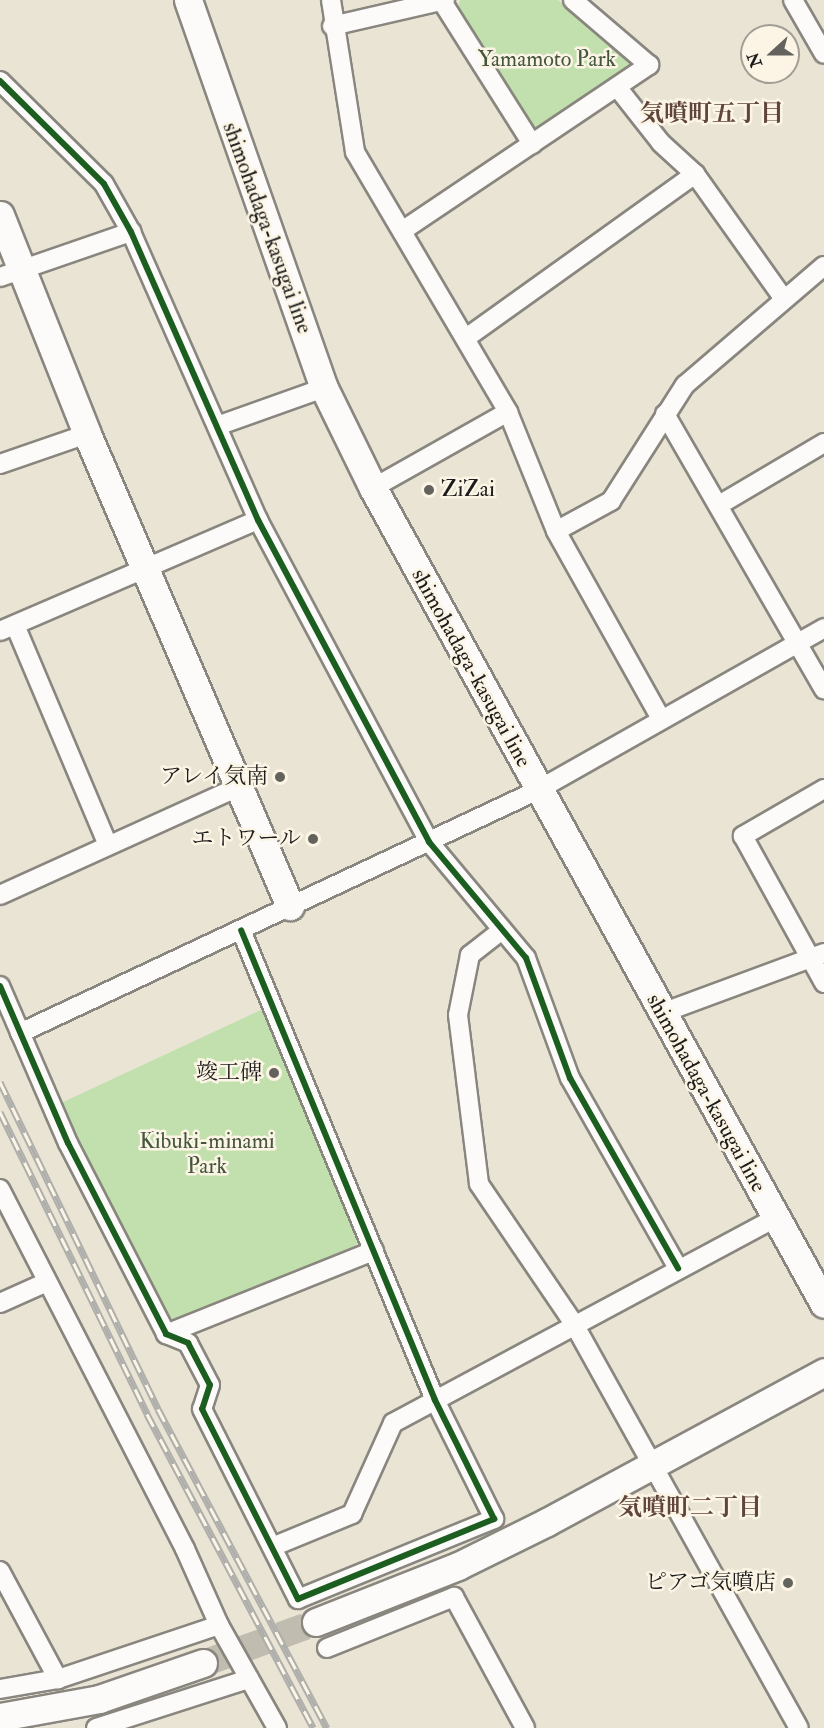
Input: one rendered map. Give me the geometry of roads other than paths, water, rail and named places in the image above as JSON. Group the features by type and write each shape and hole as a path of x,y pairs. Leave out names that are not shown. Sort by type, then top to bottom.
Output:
{"street":[{"name":"shimohadaga-kasugai line","path":"188,0 324,388 373,488 824,1304"},
{"path":"331,0 332,26 355,152 508,412 556,531 661,719"},
{"path":"402,231 649,65 573,0"},
{"path":"793,0 824,54"},
{"path":"332,26 444,1 532,144"},
{"path":"0,81 104,184 131,232 258,520 429,842 526,958 570,1078 678,1268"},
{"path":"617,87 661,143 695,174 783,298"},
{"path":"466,338 695,174"},
{"path":"0,215 10,273 87,434 290,906"},
{"path":"10,273 131,232"},
{"path":"556,531 611,501 665,414 717,352 824,266"},
{"path":"217,426 324,388"},
{"path":"373,488 508,412"},
{"path":"665,414 824,689"},
{"path":"0,464 87,434"},
{"path":"718,505 824,443"},
{"path":"108,845 8,628 258,520"},
{"path":"20,1033 538,790 824,628"},
{"path":"0,895 238,787"},
{"path":"824,789 742,836 817,956 824,983"},
{"path":"0,986 68,1143 166,1334 188,1343 210,1384 201,1408 298,1599 494,1519 435,1400 241,930"},
{"path":"502,930 470,955 458,1015 479,1184 574,1324 799,1728"},
{"path":"662,1013 817,956"},
{"path":"0,1189 45,1283 185,1549 219,1625 277,1728"},
{"path":"272,1547 352,1515 393,1423 678,1268 775,1218"},
{"path":"166,1334 374,1251"},
{"path":"0,1303 45,1283"},
{"path":"316,1622 458,1566 654,1466 824,1372"},
{"path":"0,1571 58,1679"},
{"path":"327,1648 454,1597 525,1728"},
{"path":"0,1689 58,1679 219,1625"},
{"path":"0,1717 99,1699 203,1663"},
{"path":"96,1728 249,1679"}],"tunnel":[{"path":"203,1663 316,1622"}],"railway":[{"path":"0,1082 158,1409 327,1728"},
{"path":"0,1112 147,1414 313,1728"}],"place":[{"name":"ZiZai","path":"429,490"},
{"name":"アレイ気南","path":"280,777"},
{"name":"エトワール","path":"313,839"},
{"name":"竣工碑","path":"274,1073"},
{"name":"ピアゴ気噴店","path":"788,1583"}],"district":[{"name":"気噴町五丁目","path":"712,114"},
{"name":"気噴町二丁目","path":"690,1508"}],"park label":[{"name":"Yamamoto Park","path":"547,60"},
{"name":"Kibuki-minami Park","path":"207,1154"}]}
